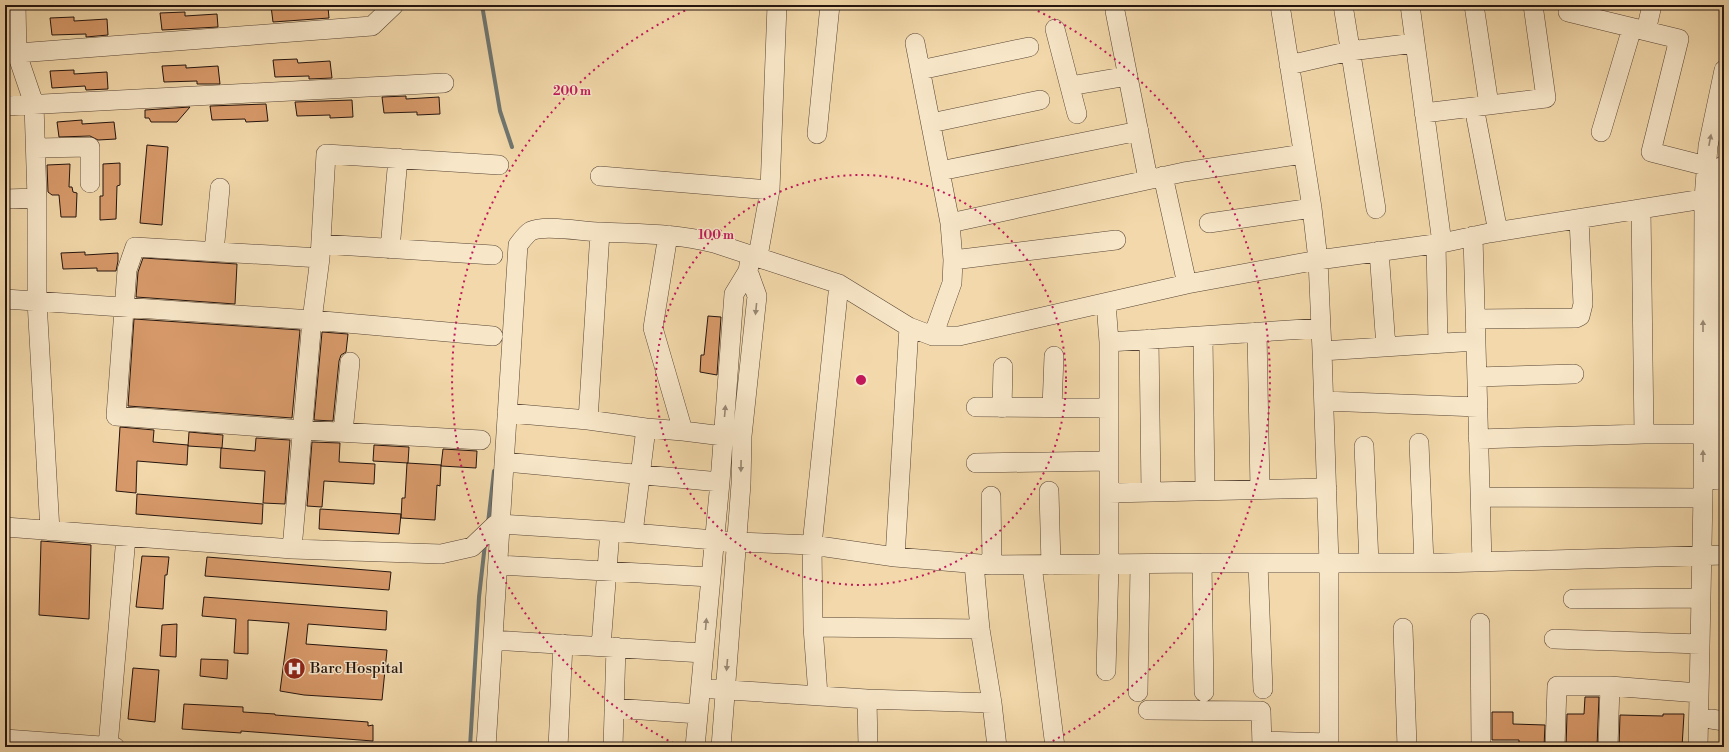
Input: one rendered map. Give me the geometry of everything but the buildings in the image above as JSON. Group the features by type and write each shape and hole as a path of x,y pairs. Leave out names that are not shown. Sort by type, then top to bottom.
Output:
{"street":[{"path":"16,5 11,54 34,104 37,198 37,301 50,531"},
{"path":"11,54 372,26 394,5"},
{"path":"695,747 720,482 734,294 753,261 770,190 777,5"},
{"path":"817,134 830,5"},
{"path":"1148,710 1261,711 1262,744 1329,745 1329,564 1318,260 1312,208 1280,5"},
{"path":"1343,5 1376,209"},
{"path":"1410,5 1439,243 1438,343"},
{"path":"1474,5 1481,106 1498,232"},
{"path":"1424,113 1546,98 1533,5"},
{"path":"1601,132 1639,30 1652,5"},
{"path":"1115,11 1139,131 1156,178 1187,284"},
{"path":"1568,12 1679,40 1651,152 1718,167"},
{"path":"1055,29 1077,114"},
{"path":"915,43 950,223 953,260 952,283 933,336"},
{"path":"1290,65 1350,51 1415,43"},
{"path":"920,70 1029,47"},
{"path":"1698,747 1701,598 1713,555 1703,498 1703,434 1713,198 1718,167 1708,146 1724,70"},
{"path":"1070,86 1128,76"},
{"path":"5,106 444,83"},
{"path":"931,123 1040,100"},
{"path":"940,171 1139,131"},
{"path":"36,148 90,147 90,183"},
{"path":"292,549 312,320 320,251 326,154 499,165"},
{"path":"950,223 1184,172 1303,154"},
{"path":"390,249 398,158"},
{"path":"600,176 770,190"},
{"path":"214,252 220,188"},
{"path":"5,199 37,198"},
{"path":"486,747 498,565 498,525 505,462 518,244 531,231 548,228 668,235 694,238 753,261 839,284 909,327 933,336 959,336 1187,284 1318,260 1439,243 1473,236 1713,198"},
{"path":"1710,747 1717,720 1713,555 1720,480 1722,322 1722,251 1713,198"},
{"path":"1209,223 1312,208"},
{"path":"1641,209 1644,434"},
{"path":"1476,319 1576,318 1580,316 1583,304 1579,219"},
{"path":"588,420 600,232"},
{"path":"668,235 653,328 682,430"},
{"path":"1473,236 1482,562"},
{"path":"953,260 1116,240"},
{"path":"481,440 302,430 116,416 127,270 135,247 214,252 390,249 493,255"},
{"path":"1379,251 1386,347"},
{"path":"721,747 741,484 742,436 757,296 753,261"},
{"path":"818,695 813,627 812,546 839,284"},
{"path":"5,299 312,320 493,336"},
{"path":"1106,303 1109,342 1109,565 1106,671"},
{"path":"895,556 909,327"},
{"path":"1109,342 1320,328"},
{"path":"1256,332 1260,489"},
{"path":"1203,336 1205,491"},
{"path":"1149,339 1151,492"},
{"path":"1322,351 1476,340"},
{"path":"1052,408 1054,356"},
{"path":"343,432 350,362"},
{"path":"1002,408 1003,367"},
{"path":"1477,377 1574,374"},
{"path":"1324,401 1478,407"},
{"path":"976,407 1109,408"},
{"path":"507,413 588,420 646,428 682,430 723,436"},
{"path":"633,533 646,428"},
{"path":"1478,440 1644,434 1703,434"},
{"path":"1419,443 1424,563"},
{"path":"1364,446 1369,563"},
{"path":"976,463 1109,461"},
{"path":"505,462 720,482"},
{"path":"1109,493 1327,488"},
{"path":"1049,491 1050,565"},
{"path":"991,496 983,564 980,629 992,703 997,747"},
{"path":"1480,497 1703,498"},
{"path":"5,528 292,549 441,554 472,547 498,525 610,531 737,542 812,546 895,556 983,564 1032,565 1424,563 1713,555"},
{"path":"610,531 607,571 608,647 614,708 612,747"},
{"path":"5,738 66,745 111,747 126,537"},
{"path":"1202,563 1204,692"},
{"path":"1138,692 1140,564"},
{"path":"1258,564 1263,689"},
{"path":"498,565 710,577"},
{"path":"1032,565 1055,747"},
{"path":"1574,599 1701,598"},
{"path":"1480,623 1481,747"},
{"path":"813,627 980,629"},
{"path":"1403,628 1407,747"},
{"path":"1554,639 1700,644"},
{"path":"493,640 703,653"},
{"path":"558,747 563,644"},
{"path":"1555,747 1557,686 1610,686 1699,693"},
{"path":"1608,747 1610,686"},
{"path":"700,688 725,691 818,695 867,699 992,703"},
{"path":"867,699 868,747"},
{"path":"614,708 698,714"}],"waterway":[{"path":"482,5 500,111 512,147"},
{"path":"488,523 494,471"},
{"path":"470,747 479,597 485,544"}],"place":[{"name":"Barc Hospital","path":"295,668"}]}
